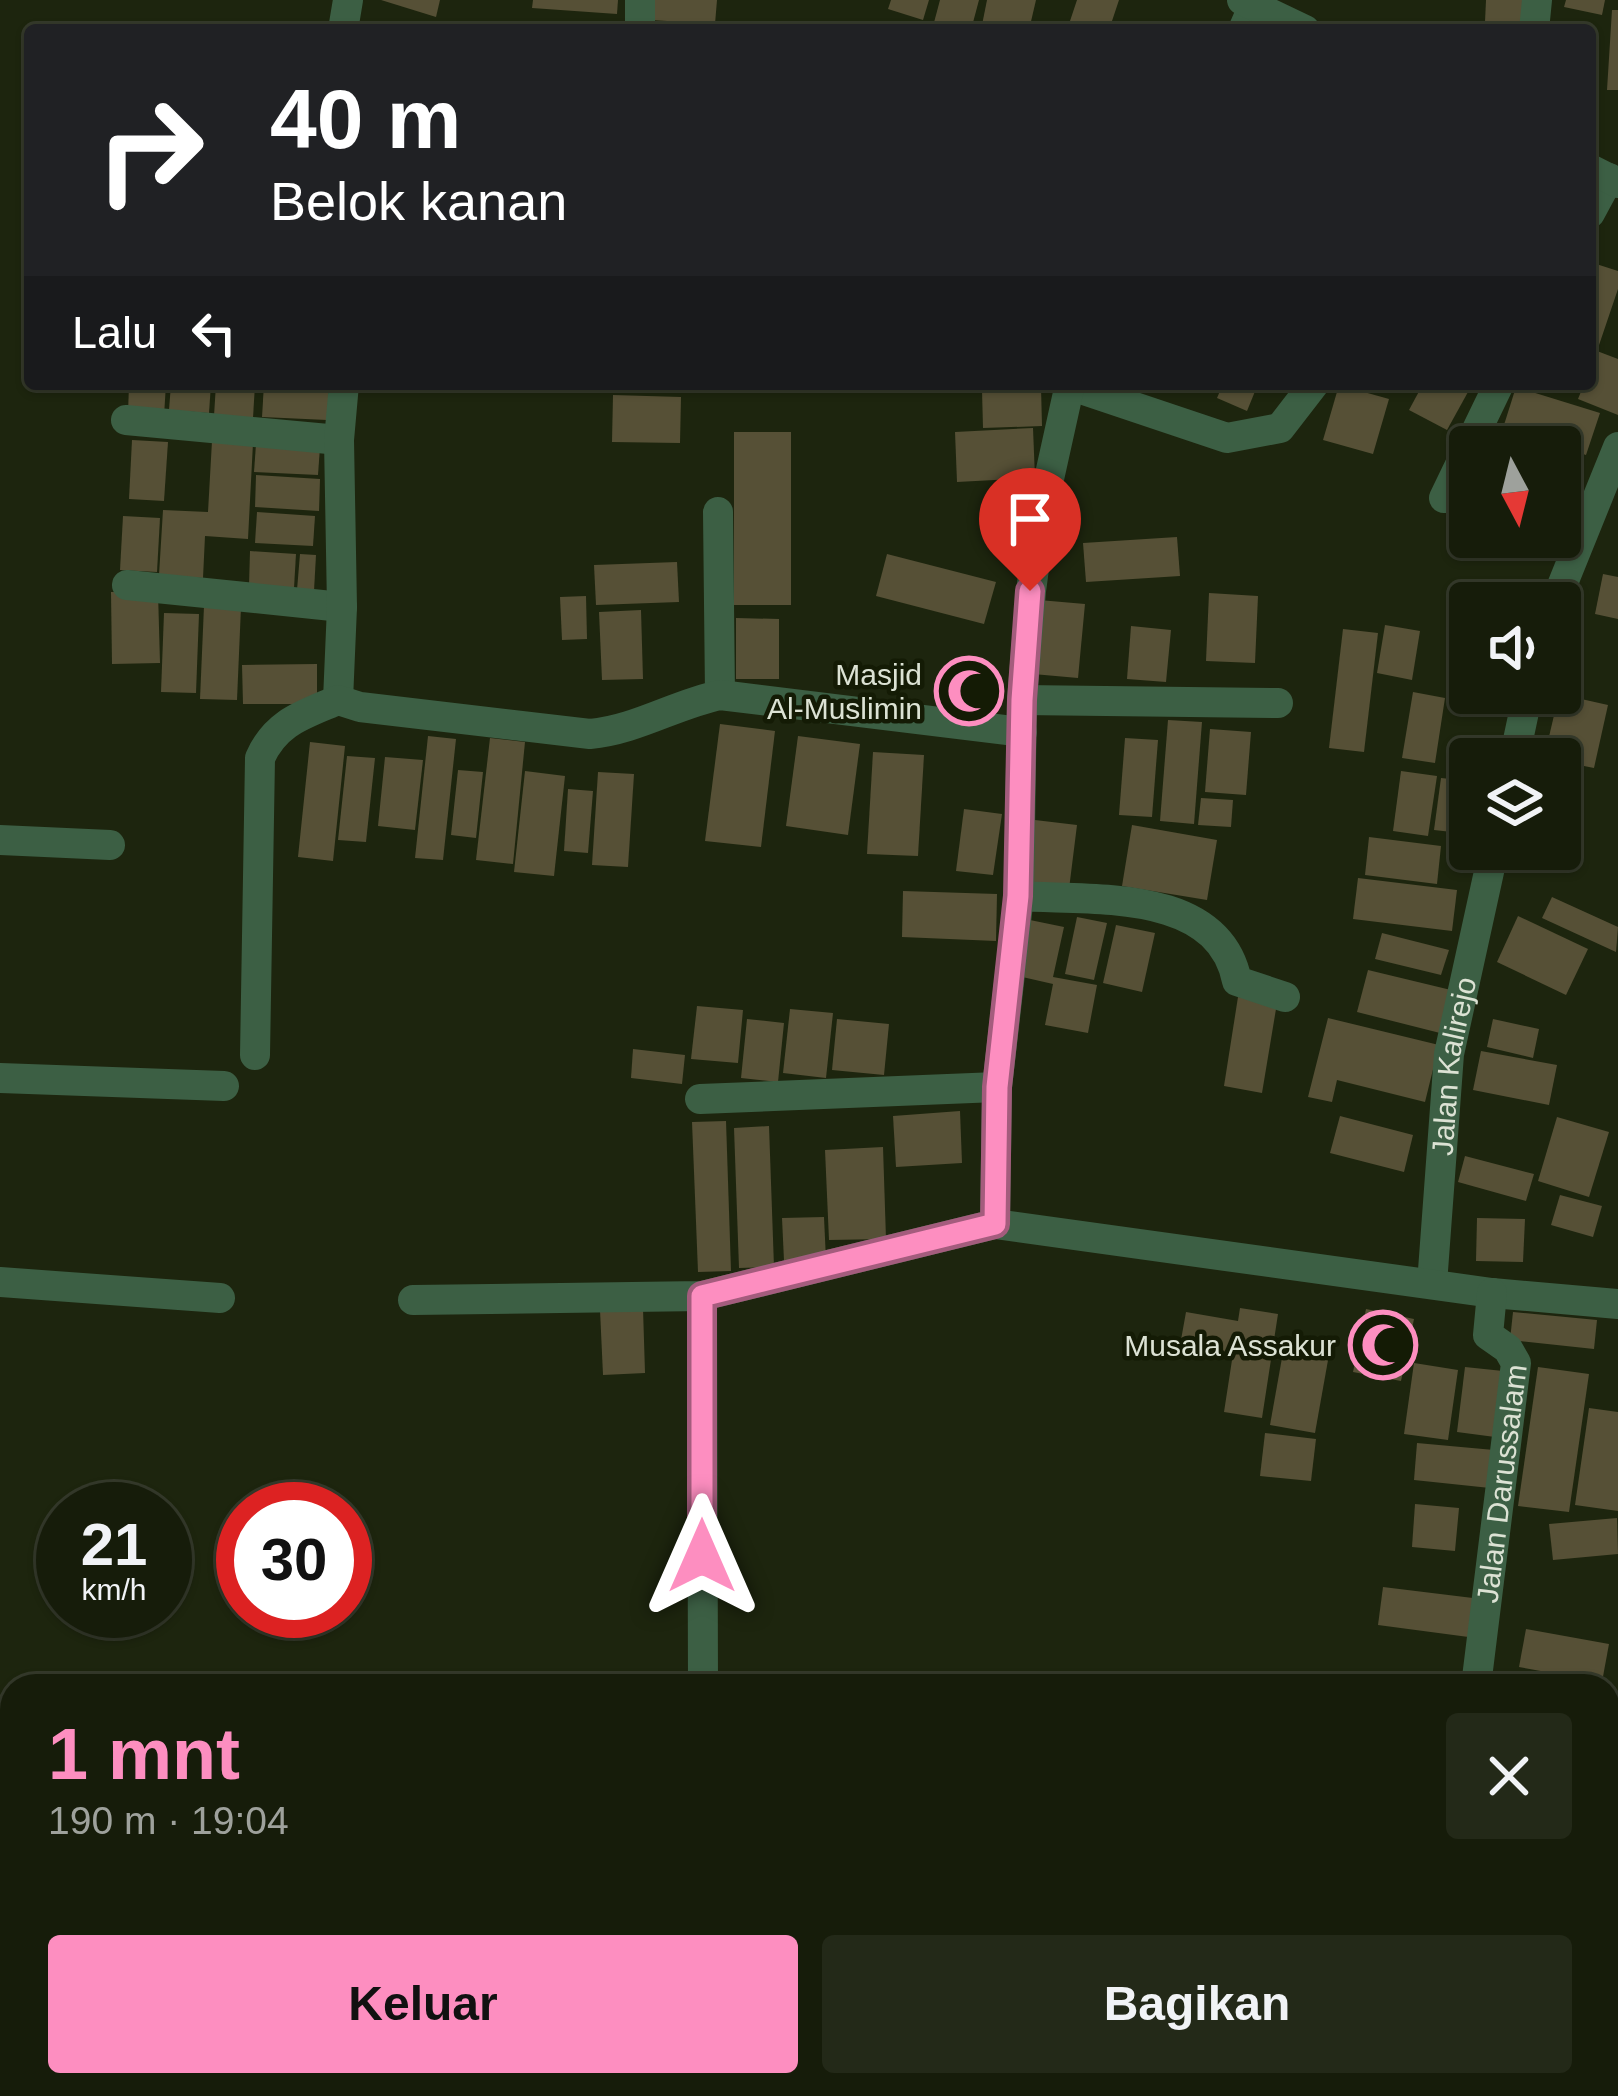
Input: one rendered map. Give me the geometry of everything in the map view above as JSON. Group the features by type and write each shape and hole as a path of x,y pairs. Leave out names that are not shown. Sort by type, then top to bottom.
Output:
{"street":[{"path":"1249,9 1289,24"},
{"path":"338,700 343,390"},
{"path":"995,1224 997,1087 1018,896 1022,700 1041,515 1069,390"},
{"path":"1085,390 1227,437 1280,428 1309,390"},
{"path":"1444,498 1496,390"},
{"path":"126,420 339,440"},
{"path":"1563,582 1618,447"},
{"path":"718,512 721,695"},
{"path":"127,585 342,608"},
{"path":"254,1055 260,758 279,728 338,700 360,707 590,734 623,729 721,695 1022,732"},
{"path":"1022,700 1278,704"},
{"path":"0,840 110,845"},
{"name":"Jalan Kalirejo","path":"1432,1284 1449,1054 1489,870"},
{"path":"1018,896 1175,910 1223,946 1237,981 1285,997"},
{"path":"0,1078 224,1086"},
{"path":"700,1099 997,1087"},
{"path":"412,1300 702,1296 995,1224 1492,1293 1618,1304"},
{"path":"0,1282 220,1298"},
{"name":"Jalan Darussalam","path":"1477,1674 1516,1363 1508,1349 1488,1335 1492,1293"},
{"path":"702,1296 703,1674"}],"building":[{"path":"381,0 440,0 436,17"},
{"path":"533,0 618,0 617,14 532,8"},
{"path":"652,0 717,0 715,24 651,20"},
{"path":"891,0 929,0 923,20 888,9"},
{"path":"940,0 979,0 973,24 934,24"},
{"path":"987,0 1036,0 1030,24 982,24"},
{"path":"1077,0 1119,0 1111,24 1069,24"},
{"path":"1486,0 1523,0 1521,24 1485,22"},
{"path":"1566,0 1605,0 1602,15 1564,7"},
{"path":"1612,10 1618,10 1618,90 1607,90"},
{"path":"1596,264 1618,271 1618,289 1597,351 1618,359 1618,415 1578,399 1582,390 1596,390"},
{"path":"129,390 166,390 164,416 128,414"},
{"path":"171,390 211,390 209,413 169,410"},
{"path":"216,390 255,390 253,418 214,416"},
{"path":"264,390 329,390 327,420 262,417"},
{"path":"982,390 1041,390 1042,426 983,428"},
{"path":"1220,390 1256,390 1247,411 1217,398"},
{"path":"1338,390 1389,399 1373,454 1323,440"},
{"path":"1420,390 1468,392 1447,430 1409,410"},
{"path":"1515,390 1600,413 1586,455 1581,453 1581,426 1504,426"},
{"path":"613,395 681,397 680,443 612,442"},
{"path":"1033,428 1035,478 957,482 955,432"},
{"path":"734,432 791,432 791,605 734,605"},
{"path":"132,440 168,442 164,501 129,499"},
{"path":"212,441 253,443 248,539 205,536 203,578 159,575 163,510 208,512"},
{"path":"256,444 320,447 318,475 254,472"},
{"path":"256,475 320,479 319,511 255,507"},
{"path":"257,512 315,516 313,546 255,543"},
{"path":"123,516 160,518 157,572 120,570"},
{"path":"1177,537 1180,576 1086,582 1083,543"},
{"path":"250,551 296,554 294,588 249,586"},
{"path":"300,554 316,555 314,591 297,590"},
{"path":"887,554 996,582 984,624 876,596"},
{"path":"677,562 679,602 596,605 594,565"},
{"path":"1603,574 1618,577 1618,619 1595,614"},
{"path":"111,592 158,592 160,663 112,664"},
{"path":"1209,593 1258,596 1255,663 1206,661"},
{"path":"586,596 587,639 562,640 560,597"},
{"path":"1039,600 1085,604 1078,678 1033,674"},
{"path":"204,606 241,607 237,700 200,699"},
{"path":"641,610 643,679 602,680 599,612"},
{"path":"164,613 199,614 196,693 161,692"},
{"path":"736,618 779,619 779,679 736,679"},
{"path":"1385,625 1420,631 1412,680 1377,673"},
{"path":"1131,626 1171,630 1166,682 1127,679"},
{"path":"1343,629 1378,633 1364,752 1329,748"},
{"name":"Masjid Al-Muslimin","path":"955,660 999,674 982,723 938,708"},
{"path":"317,664 317,704 243,704 242,665"},
{"path":"1413,692 1445,698 1435,763 1402,758"},
{"path":"1581,699 1608,705 1594,768 1581,765 1581,738 1549,738 1554,714 1581,714"},
{"path":"1168,720 1202,722 1194,824 1160,821"},
{"path":"720,724 775,731 761,847 705,841"},
{"path":"1210,729 1251,732 1246,795 1205,792"},
{"path":"428,736 456,739 443,860 415,858"},
{"path":"798,736 860,744 848,835 786,826"},
{"path":"490,738 525,742 513,864 476,860"},
{"path":"1125,738 1158,740 1152,817 1119,815"},
{"path":"310,742 345,746 333,861 298,857"},
{"path":"873,752 924,755 918,856 867,854"},
{"path":"347,756 375,758 366,842 338,840"},
{"path":"385,757 423,760 415,830 378,826"},
{"path":"458,770 483,772 476,838 451,835"},
{"path":"525,771 565,776 554,876 514,872"},
{"path":"1401,771 1437,776 1428,836 1393,831"},
{"path":"598,772 634,774 628,867 592,865"},
{"path":"1441,778 1449,779 1449,832 1434,830"},
{"path":"568,789 593,791 588,853 564,851"},
{"path":"1201,798 1233,800 1231,827 1198,825"},
{"path":"964,809 1002,814 993,875 956,871"},
{"path":"1035,820 1077,825 1069,889 1028,884"},
{"path":"1132,825 1217,840 1207,900 1122,886"},
{"path":"1369,837 1441,846 1437,884 1365,875"},
{"path":"1358,878 1457,890 1452,931 1353,919"},
{"path":"903,891 997,894 996,941 902,937"},
{"path":"1552,897 1618,927 1616,952 1542,918"},
{"path":"1518,916 1588,949 1566,995 1497,962"},
{"path":"1077,917 1107,923 1094,980 1065,974"},
{"path":"1030,920 1064,927 1053,977 1097,985 1088,1033 1045,1025 1053,984 1018,976"},
{"path":"1116,925 1155,933 1142,992 1103,983"},
{"path":"1382,933 1449,950 1441,975 1375,959"},
{"path":"1368,970 1451,990 1440,1033 1357,1012"},
{"path":"1238,997 1277,1003 1262,1093 1224,1086"},
{"path":"697,1006 743,1010 738,1063 691,1059"},
{"path":"790,1009 833,1013 826,1078 783,1073"},
{"path":"1328,1018 1439,1045 1425,1102 1337,1080 1332,1102 1308,1097"},
{"path":"747,1019 784,1023 778,1082 741,1078"},
{"path":"837,1019 889,1024 884,1075 832,1070"},
{"path":"1493,1019 1539,1029 1533,1058 1487,1047"},
{"path":"633,1049 685,1055 682,1084 631,1078"},
{"path":"1481,1051 1557,1065 1549,1105 1473,1090"},
{"path":"960,1111 962,1163 896,1167 893,1116"},
{"path":"1340,1116 1413,1135 1404,1172 1330,1153"},
{"path":"1557,1117 1609,1132 1589,1197 1538,1181"},
{"path":"726,1121 731,1271 698,1272 692,1122"},
{"path":"769,1126 774,1267 739,1268 734,1128"},
{"path":"883,1147 886,1239 829,1240 825,1150"},
{"path":"1465,1156 1534,1174 1526,1201 1458,1182"},
{"path":"1560,1195 1602,1206 1593,1237 1551,1225"},
{"path":"824,1217 826,1260 784,1261 782,1218"},
{"path":"1477,1218 1525,1219 1523,1262 1476,1261"},
{"path":"643,1308 645,1373 603,1375 600,1310"},
{"path":"1240,1308 1278,1314 1262,1418 1224,1412 1232,1360 1179,1351 1186,1312 1238,1321"},
{"name":"Musala Assakur","path":"1366,1309 1414,1319 1401,1381 1353,1372"},
{"path":"1513,1312 1597,1320 1594,1349 1510,1340"},
{"path":"1285,1341 1330,1349 1315,1433 1270,1425"},
{"path":"1414,1363 1458,1370 1448,1440 1404,1434"},
{"path":"1465,1367 1503,1371 1495,1437 1457,1432"},
{"path":"1538,1367 1589,1374 1569,1512 1518,1506"},
{"path":"1589,1408 1618,1412 1618,1511 1575,1505"},
{"path":"1265,1433 1316,1439 1311,1481 1260,1476"},
{"path":"1417,1443 1494,1450 1490,1488 1414,1480"},
{"path":"1415,1504 1459,1508 1455,1551 1412,1547"},
{"path":"1617,1518 1618,1554 1553,1560 1549,1524"},
{"path":"1383,1587 1481,1599 1476,1638 1378,1625"},
{"path":"1526,1629 1609,1644 1603,1674 1558,1674 1519,1667"}],"place":[{"name":"Masjid Al-Muslimin","path":"969,691"},
{"name":"Musala Assakur","path":"1383,1345"}],"route":[{"path":"702,1556 702,1296 995,1224 997,1087 1018,896 1022,700 1030,591"}]}
